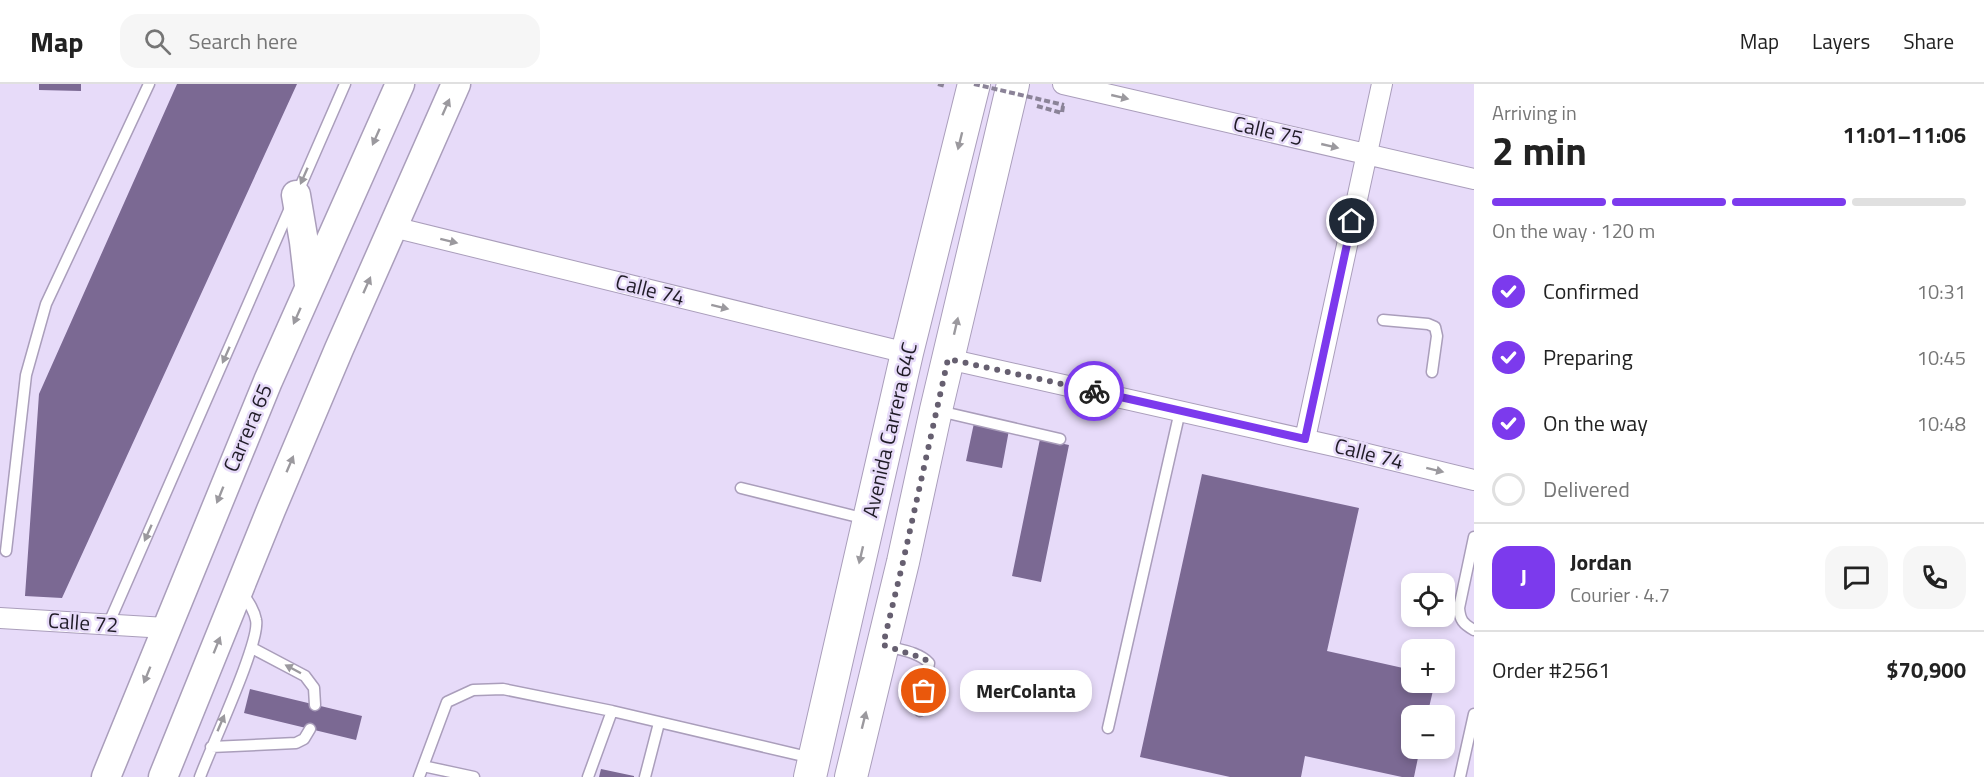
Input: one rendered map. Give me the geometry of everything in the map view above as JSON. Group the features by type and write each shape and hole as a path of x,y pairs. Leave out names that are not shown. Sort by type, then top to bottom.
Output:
{"main road":[{"name":"Carrera 65","path":"106,777 268,381 400,84"},
{"path":"163,777 298,445 456,84"},
{"name":"Avenida Carrera 64C","path":"812,768 908,353 965,84"},
{"name":"Avenida Carrera 64C","path":"850,777 903,562 1012,84"},
{"path":"296,195 309,287"}],"street":[{"name":"Calle 75","path":"1062,84 1474,179"},
{"path":"1305,439 1382,84"},
{"name":"Calle 74","path":"393,227 908,353"},
{"name":"Calle 74","path":"948,359 1305,439 1474,480"},
{"name":"Calle 72","path":"0,618 166,628"}],"lane":[{"path":"6,551 26,375 46,304 149,84"},
{"path":"108,625 345,84"},
{"path":"1383,320 1428,324 1435,327 1437,336 1432,372"},
{"path":"936,410 1060,439"},
{"path":"1108,728 1180,411"},
{"path":"741,488 869,520"},
{"path":"1474,537 1459,608 1463,624 1474,630"},
{"path":"200,777 252,648 257,622 251,606 239,589"},
{"path":"883,645 914,654 928,663 920,711"},
{"path":"252,648 305,676 314,688 315,705"},
{"path":"474,777 421,772 447,702 473,690 503,689 659,723 812,768"},
{"path":"588,777 612,711"},
{"path":"1460,777 1474,714"},
{"path":"645,777 659,723"},
{"path":"211,747 296,743 304,739 310,729"}],"path":[{"path":"938,84 965,84 1064,105"}],"building":[{"path":"39,84 81,84 81,91 39,90"},
{"path":"177,84 297,84 62,598 25,596 39,394"},
{"path":"974,423 1009,430 1002,468 966,461"},
{"path":"1040,439 1069,445 1041,582 1012,576"},
{"path":"1202,474 1359,508 1327,651 1401,668 1401,693 1432,693 1430,705 1401,705 1401,759 1418,759 1414,777 1402,777 1305,756 1301,777 1230,777 1140,757"},
{"path":"250,689 362,716 356,740 244,713"},
{"path":"601,769 634,776 634,777 599,777"}],"way so far":[{"path":"924,691 928,663 925,659 883,645 948,359 1094,391"}],"place":[{"name":"MerColanta","path":"924,691"}],"route":[{"path":"1094,391 1305,439 1352,221"}]}
